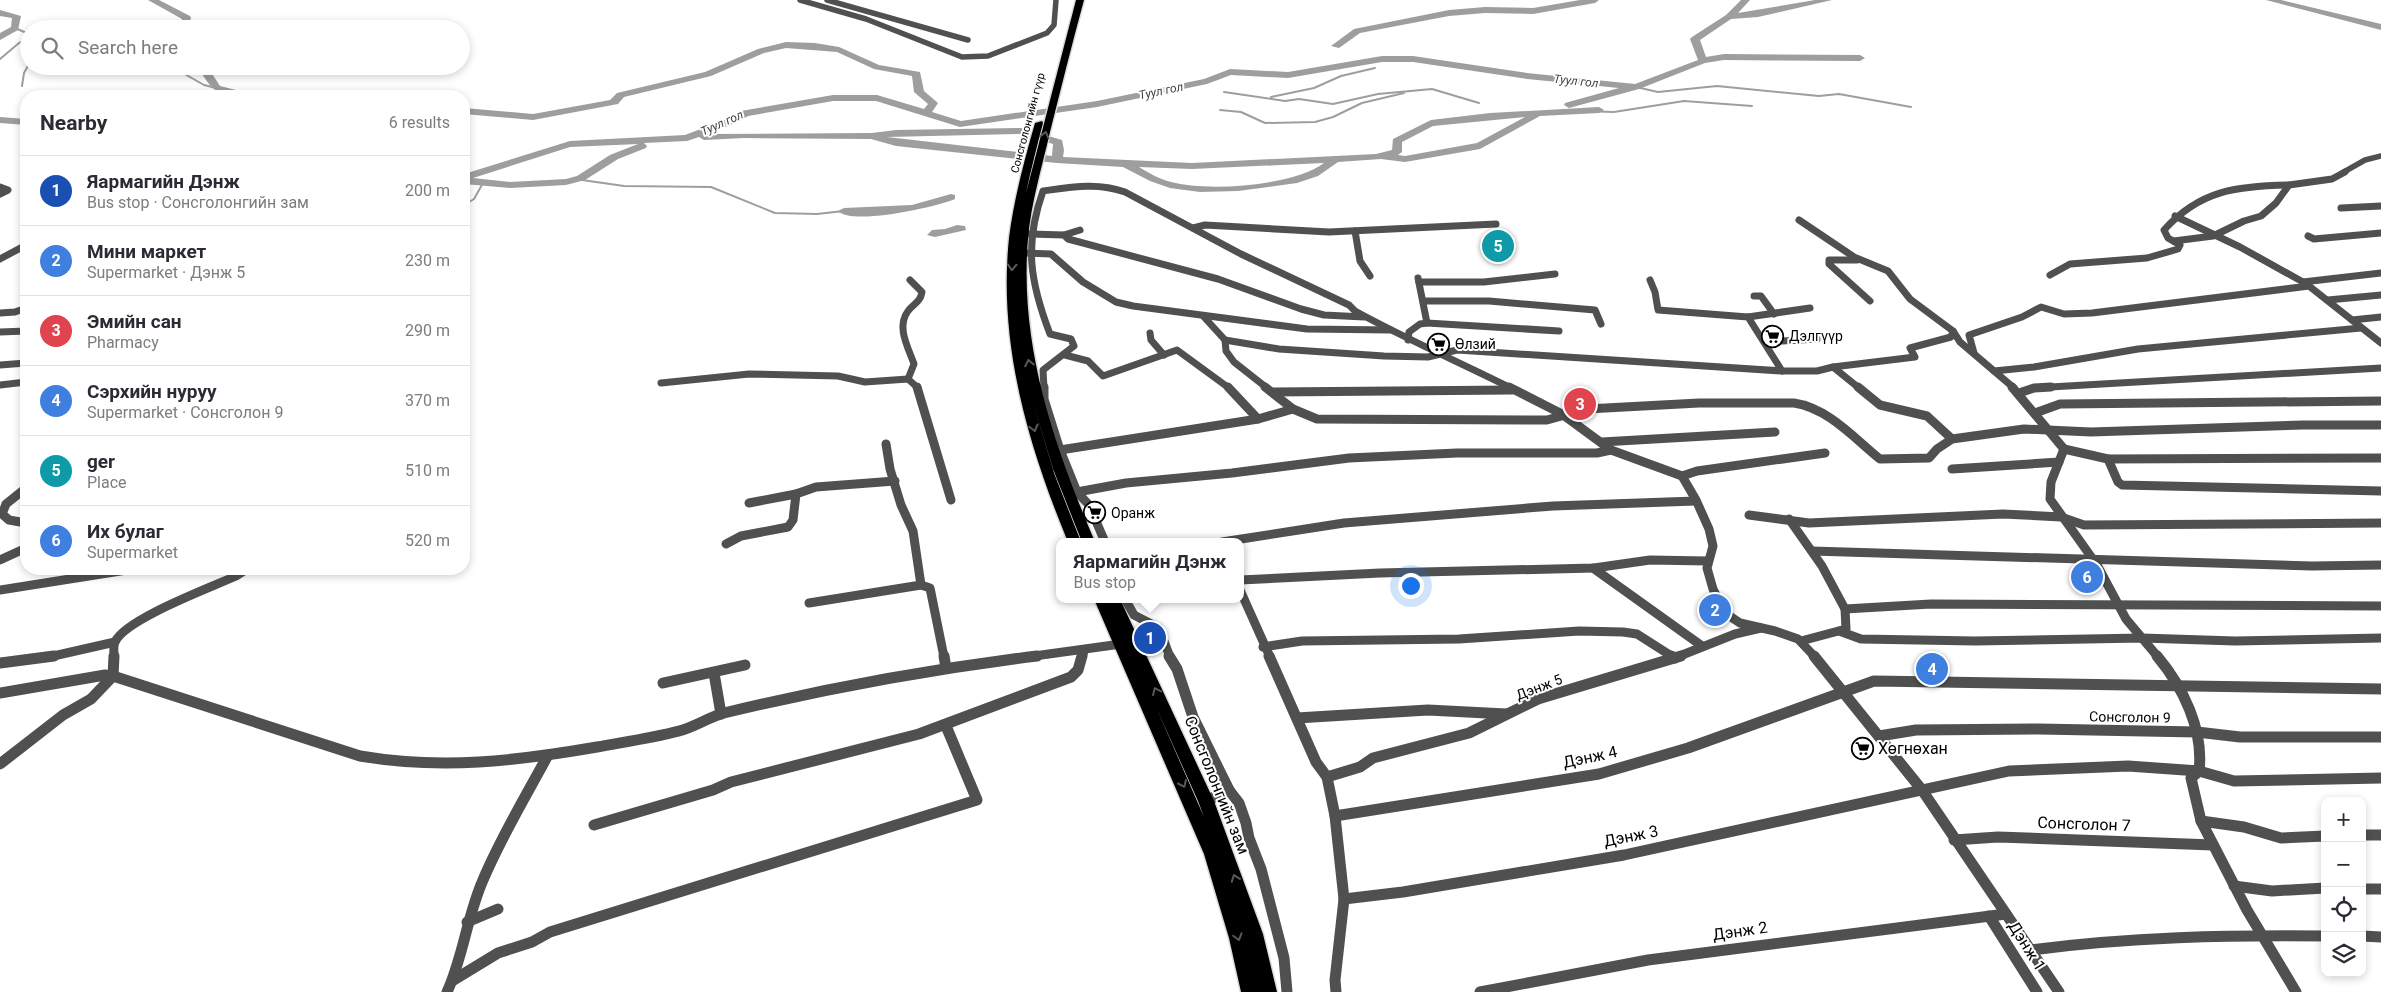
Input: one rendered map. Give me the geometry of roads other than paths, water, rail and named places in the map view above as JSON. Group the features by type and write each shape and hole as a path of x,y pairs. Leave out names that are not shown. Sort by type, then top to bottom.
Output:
{"main road":[{"path":"1058,67 1072,0"},
{"path":"1058,67 1080,0"},
{"name":"Сонсголонгийн гүүр","path":"1028,183 1058,67"},
{"path":"1028,183 1028,237 1022,300 1025,343 1058,469 1087,538"},
{"path":"1028,183 1012,264 1015,339 1034,430 1059,504 1073,538"},
{"name":"Сонсголонгийн зам","path":"1118,603 1121,644 1206,801 1254,934 1268,992"},
{"name":"Сонсголонгийн зам","path":"1119,603 1212,854 1238,938 1250,992"}],"street":[{"path":"800,0 866,19 891,30 933,44 955,56 970,58 988,56 1047,33 1054,25 1056,0"},
{"path":"827,0 968,40"},
{"path":"2050,275 2070,264 2147,258 2178,249 2180,245 2168,238 2164,230 2175,216 2186,206 2226,190 2248,186 2289,185 2332,179 2365,160 2381,156"},
{"path":"2174,241 2217,234 2244,221 2261,216 2276,203 2289,185"},
{"path":"1080,230 1064,235 1028,237 1043,191 1106,186 1124,190 1134,198 1241,254 1304,282 1408,340 1440,352 1562,414 1611,450 1682,476 1697,471 1825,453"},
{"path":"0,187 8,190 0,194"},
{"path":"2341,208 2381,206"},
{"path":"2175,216 2255,253 2306,284 2381,343"},
{"path":"1799,220 1862,260 1888,271 1910,299 1953,332 1960,342 2019,393 2064,449 2108,459 2381,458"},
{"path":"1193,228 1205,225 1288,232 1355,231 1438,225 1496,224"},
{"path":"2381,229 2308,236 2314,239 2381,233"},
{"path":"1355,231 1358,259 1363,270 1370,276"},
{"path":"1064,235 1068,239 1112,252 1218,279 1302,310 1324,315 1368,317"},
{"path":"0,259 20,248"},
{"path":"1102,538 1089,504 1077,492 1041,400 1043,370 1049,363 1065,355 1074,346 1071,339 1050,334 1036,301 1025,253 1051,254 1082,282 1116,302 1133,306 1165,309 1204,317 1308,329 1390,330"},
{"path":"1862,260 1829,260 1829,264 1870,301"},
{"path":"1974,353 1969,335 2022,317 2041,307 2051,312 2064,314 2092,313 2381,273"},
{"path":"1427,323 1419,280 1484,282 1555,274"},
{"path":"908,379 914,364 902,330 908,311 920,302 922,292 910,280"},
{"path":"1650,280 1655,292 1658,310 1748,317 1810,308"},
{"path":"2328,300 2381,295"},
{"path":"1754,296 1761,296 1774,314"},
{"path":"1022,300 1036,301"},
{"path":"1423,301 1489,301 1595,310 1601,324"},
{"path":"0,313 20,310"},
{"path":"1204,317 1225,340 1226,351 1234,362 1293,409 1317,419 1547,420 1562,414 1586,409 1699,403 1794,403 1808,405 1830,417 1880,459 1929,458 1937,449 1952,439 2024,429 2091,432 2274,425 2381,425"},
{"path":"1748,317 1782,371"},
{"path":"2352,320 2381,317"},
{"path":"1408,340 1409,332 1420,324 1427,323 1559,331"},
{"path":"1994,371 2024,369 2138,349 2361,328"},
{"path":"0,332 20,331"},
{"path":"1225,340 1278,348 1384,356 1428,357 1440,352 1457,350 1782,371 1817,371 1833,367 1915,357 1910,348 1926,345 1937,339 1951,337 1953,332"},
{"path":"1150,333 1151,340 1164,355"},
{"path":"1765,342 1817,339"},
{"path":"1065,355 1088,361 1103,376 1177,350 1233,391 1258,419"},
{"path":"0,365 20,363"},
{"path":"1833,367 1880,405 1927,416 1952,439"},
{"path":"2019,393 2034,388 2381,368"},
{"path":"661,382 749,374 838,376 866,382 908,379 920,389 951,500"},
{"path":"0,385 20,383"},
{"path":"1273,392 1514,390"},
{"path":"2035,413 2060,404 2381,401"},
{"path":"1060,450 1258,419 1293,409"},
{"path":"1602,442 1775,432"},
{"path":"886,444 890,469 901,505 913,531 921,585"},
{"path":"2064,449 2051,482 2050,499 2061,517 2093,559 2126,619 2168,669 2196,724 2201,754 2199,771 2191,778 2201,821 2234,886 2296,992"},
{"path":"1077,492 1126,483 1232,473 1349,458 1457,453 1598,454 1611,450"},
{"path":"2108,459 2118,482 2127,485 2381,490"},
{"path":"1952,469 2006,467 2058,462"},
{"path":"1682,476 1696,501 1712,539 1713,549 1707,561 1706,570 1724,613 1734,620 1788,634 1801,641 1922,790 1954,840 2059,992"},
{"path":"749,503 796,494 816,487 894,481"},
{"path":"20,493 6,504 2,514 9,520 20,522"},
{"path":"726,544 742,536 788,526 793,520 796,494"},
{"path":"1244,539 1344,523 1553,506 1696,501"},
{"path":"1749,516 1789,519 1809,523 2003,514 2061,517 2084,525 2381,522"},
{"path":"1789,519 1812,551 1845,609 1846,629 1801,641"},
{"path":"0,560 20,551"},
{"path":"1812,551 2312,566 2381,565"},
{"path":"1244,580 1380,573 1593,568 1615,563 1666,558 1707,561"},
{"path":"1593,568 1702,646"},
{"path":"0,590 33,583 78,580 103,575"},
{"path":"0,663 40,659 115,642 123,633 151,614 234,575"},
{"path":"809,603 921,585 930,588 946,668"},
{"path":"1244,600 1316,762 1327,777 1335,816 1344,899 1335,980 1336,992"},
{"path":"1121,603 1134,615 1159,628 1165,648 1177,669 1193,718 1229,790 1239,804 1261,869 1284,958 1287,992"},
{"path":"1845,609 1931,604 2119,607 2381,606"},
{"name":"Дэнж 5","path":"1327,777 1360,767 1373,758 1469,733 1538,699 1675,658 1702,646 1762,628"},
{"path":"1263,646 1302,641 1459,639 1579,631 1623,632 1637,634 1675,658"},
{"path":"1839,631 1862,638 1975,642 2142,638 2235,641 2381,638"},
{"path":"0,764 63,715 91,699 113,676 115,642"},
{"path":"0,693 105,675 113,676 360,756 387,762 446,766 548,755 684,731 706,723 721,714 854,684 946,668 1022,657 1084,651 1121,644"},
{"path":"594,825 713,790 731,782 946,726 1071,677 1078,670 1084,651"},
{"path":"663,683 746,665"},
{"path":"714,672 721,714"},
{"name":"Дэнж 4","path":"1335,816 1599,774 1688,748 1843,694 1874,681 2176,684 2381,689"},
{"path":"1297,718 1425,711 1477,711 1507,714"},
{"path":"449,986 498,953 532,942 550,932 977,800 946,726"},
{"name":"Сонсголон 9","path":"1879,736 1916,730 2039,729 2197,732 2240,737 2381,736"},
{"path":"449,986 467,922 483,879 548,755"},
{"name":"Дэнж 3","path":"1344,899 1403,892 1624,855 2009,771 2128,766 2199,771 2234,781 2381,778"},
{"path":"1206,801 1229,790"},
{"path":"2201,821 2244,827 2281,838 2321,836"},
{"path":"2366,835 2381,835"},
{"name":"Сонсголон 7","path":"1954,840 1998,837 2213,845"},
{"path":"2234,886 2272,891 2321,888"},
{"path":"2366,889 2381,889"},
{"path":"467,922 498,908"},
{"name":"Дэнж 2","path":"1480,992 1648,960 2006,914"},
{"name":"Дэнж 1","path":"1989,916 2037,992"},
{"path":"2031,950 2085,942 2263,935 2321,936"},
{"path":"2366,936 2381,937"}],"waterway":[{"name":"Туул гол","path":"152,0 187,18 186,20"},
{"name":"Туул гол","path":"1336,46 1357,31 1449,13 1485,10 1533,11 1595,0"},
{"path":"1729,17 1746,0"},
{"name":"Туул гол","path":"1729,17 1758,14 1828,0"},
{"name":"Туул гол","path":"2270,0 2381,27"},
{"name":"Туул гол","path":"0,13 17,16 15,28 0,37"},
{"name":"Туул гол","path":"1703,61 1695,39 1729,17"},
{"path":"15,28 20,30"},
{"path":"0,59 20,42"},
{"path":"470,111 533,117 589,108 614,102 621,95 708,74 761,51 786,45 815,46 839,50 877,67 917,74 919,92 933,103 926,113"},
{"path":"1703,61 1724,57 1860,58"},
{"name":"Туул гол","path":"470,176 570,144 687,138 736,119 745,113 833,98 877,98 960,124 1097,104 1207,81 1230,72 1288,75 1339,68 1382,59 1413,59 1527,76 1636,87 1703,61"},
{"path":"1271,97 1314,88 1341,76 1375,68"},
{"path":"22,86 24,75"},
{"path":"186,75 204,85 216,88"},
{"name":"Туул гол","path":"208,75 216,88 224,90"},
{"path":"1636,87 1658,92 1717,86 1819,96 1839,94 1911,107"},
{"path":"1224,92 1285,101 1299,99 1333,104 1378,94 1432,89 1479,103"},
{"path":"1569,105 1627,89"},
{"path":"1220,110 1241,112 1265,123 1315,122 1333,117 1362,103 1404,93"},
{"path":"1578,111 1614,112 1684,101 1752,106"},
{"path":"1335,159 1376,157 1397,152 1397,141 1431,123 1490,116 1599,110"},
{"path":"1385,157 1405,159 1480,146 1535,116"},
{"name":"Туул гол","path":"0,120 20,122"},
{"path":"872,136 896,133 1021,131 1058,142 1057,160"},
{"path":"704,137 744,135 872,136"},
{"path":"872,136 896,143 1057,160"},
{"path":"470,182 510,185 566,182 581,178 614,157 642,146"},
{"path":"1057,160 1192,166 1335,159"},
{"path":"1128,166 1170,185 1200,189 1219,189 1293,181 1314,174 1335,159"},
{"path":"575,179 624,186 711,187 775,213 817,214 844,211"},
{"path":"470,201 474,199 483,183"},
{"path":"844,211 912,209 951,197"}],"place":[{"name":"ger","path":"1498,246"},
{"name":"Дэлгүүр","path":"1773,336"},
{"name":"Өлзий","path":"1439,344"},
{"name":"Эмийн сан","path":"1580,404"},
{"name":"Оранж","path":"1095,513"},
{"name":"Их булаг","path":"2087,577"},
{"name":"Мини маркет","path":"1715,610"},
{"name":"Яармагийн Дэнж","path":"1150,638"},
{"name":"Сэрхийн нуруу","path":"1932,669"},
{"name":"Хөгнөхан","path":"1862,748"}]}
